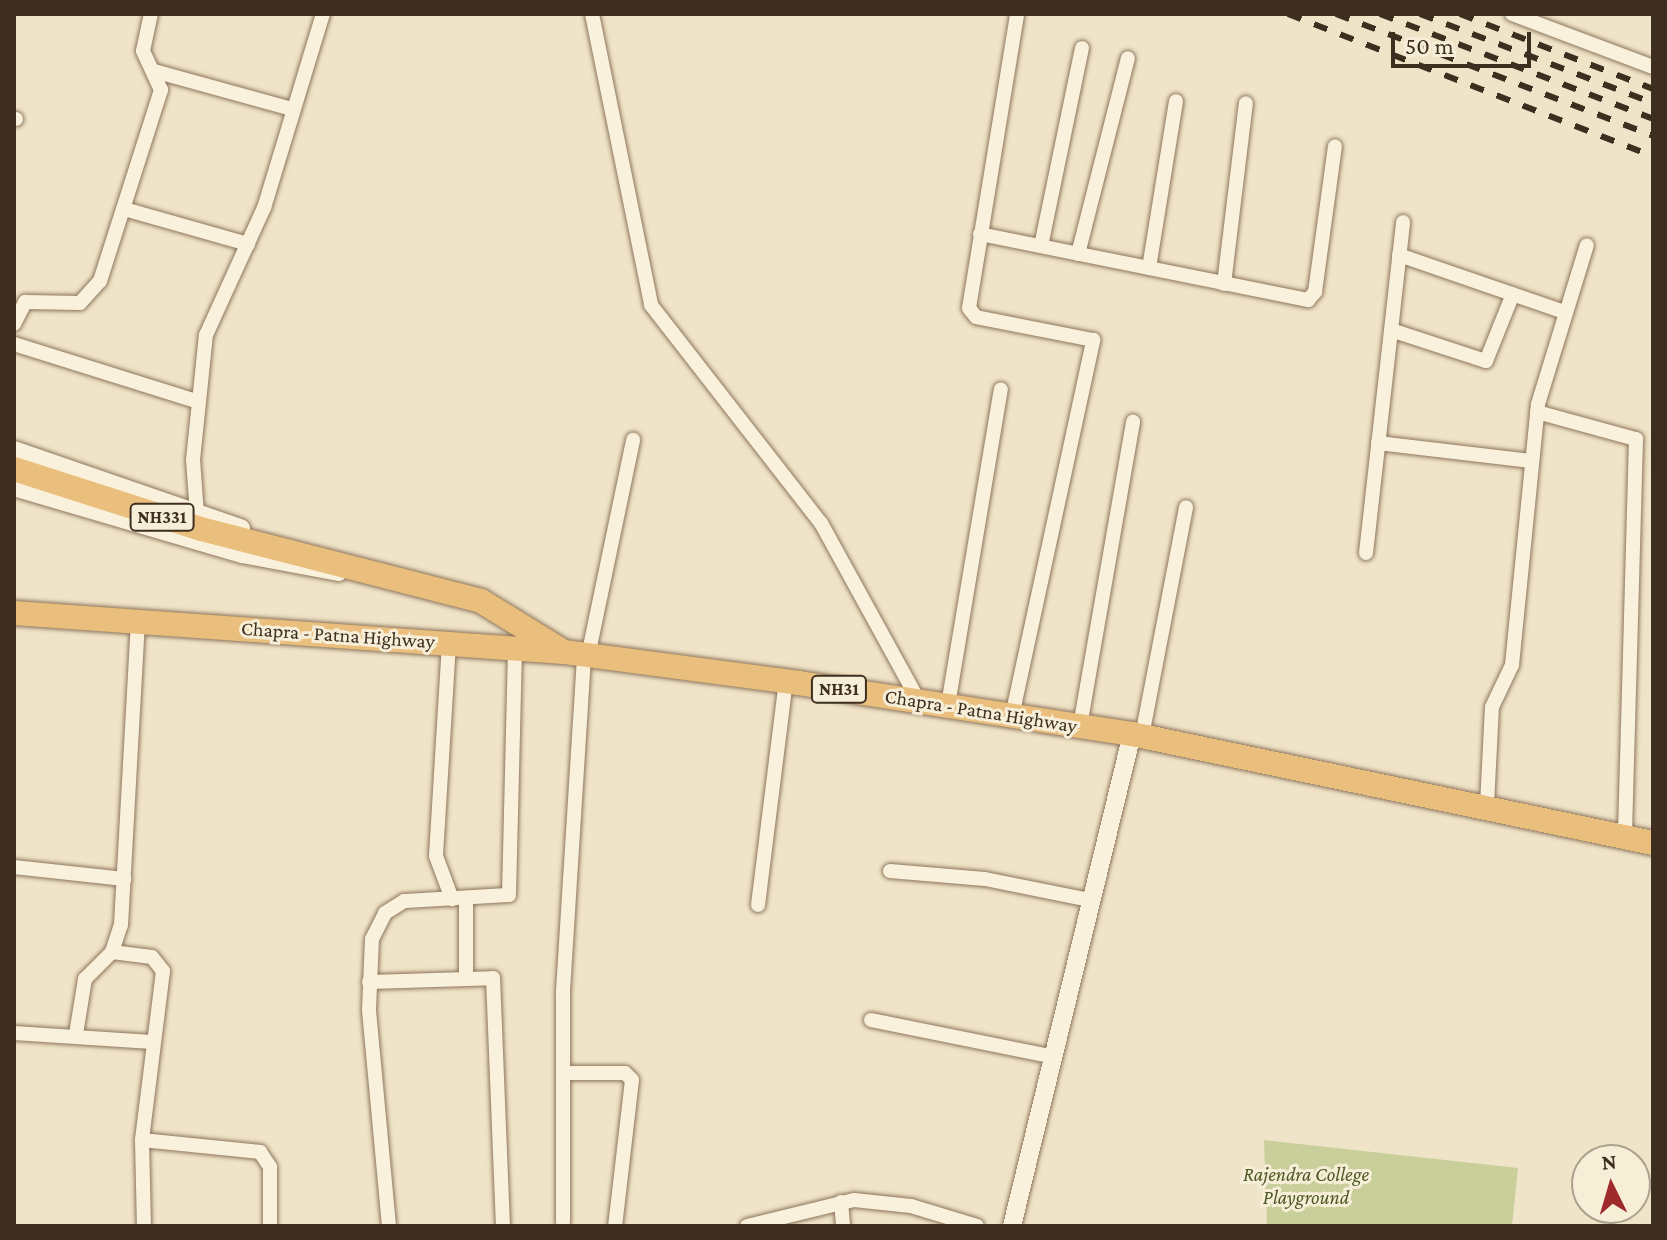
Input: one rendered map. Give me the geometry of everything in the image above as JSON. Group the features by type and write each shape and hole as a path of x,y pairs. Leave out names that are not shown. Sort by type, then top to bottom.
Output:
{"highway":[{"name":"NH331","path":"14,469 313,557 481,601 579,654"},
{"name":"Chapra - Patna Highway","path":"14,613 515,648 786,681 1137,735 1487,805 1653,843"}],"street":[{"path":"14,324 25,302 69,305 93,295 161,90 143,51 151,14"},
{"path":"197,514 199,402 212,313 248,244 323,14"},
{"path":"592,14 651,305 821,523 919,701"},
{"path":"1012,716 1093,340 972,315 980,234 1017,14"},
{"path":"1512,14 1653,67"},
{"path":"1041,246 1082,48"},
{"path":"1078,254 1128,58"},
{"path":"154,71 292,109"},
{"path":"1149,268 1176,101"},
{"path":"1224,284 1246,103"},
{"path":"980,234 1224,284 1313,296 1335,146"},
{"path":"124,209 248,244"},
{"path":"1366,553 1403,222"},
{"path":"1487,805 1492,707 1512,665 1537,412 1587,245"},
{"path":"1399,255 1565,312"},
{"path":"1391,330 1486,361 1513,294"},
{"path":"14,344 199,402"},
{"path":"948,705 1001,389"},
{"path":"1537,412 1636,439 1625,836"},
{"path":"1080,726 1133,422"},
{"path":"563,1222 563,1073 579,654 633,440"},
{"path":"1378,443 1531,461"},
{"path":"14,450 392,577"},
{"path":"14,487 309,570 392,577"},
{"path":"1012,1226 1049,1056 1089,900 1137,735 1186,507"},
{"path":"76,1034 85,979 112,952 124,879 138,621"},
{"path":"449,643 436,856 459,899 466,978"},
{"path":"389,1226 369,982 372,939 385,913 404,901 509,893 515,648"},
{"path":"758,905 786,681"},
{"path":"14,867 124,879"},
{"path":"890,871 985,879 1089,900"},
{"path":"112,952 160,961 142,1140 144,1226"},
{"path":"369,982 466,978 495,983 503,1226"},
{"path":"871,1020 1049,1056"},
{"path":"14,1033 76,1034 152,1042"},
{"path":"563,1073 625,1073 632,1080 615,1226"},
{"path":"142,1140 265,1155 270,1226"},
{"path":"747,1226 841,1202 911,1206 977,1226"},
{"path":"841,1202 843,1226"}],"green space":[{"name":"Rajendra College Playground","path":"1264,1140 1518,1168 1512,1226 1267,1226"}],"railway":[{"path":"1288,14 1653,156"},
{"path":"1336,14 1653,136"},
{"path":"1380,14 1653,119"},
{"path":"1420,14 1653,103"},
{"path":"1460,14 1653,89"}]}
